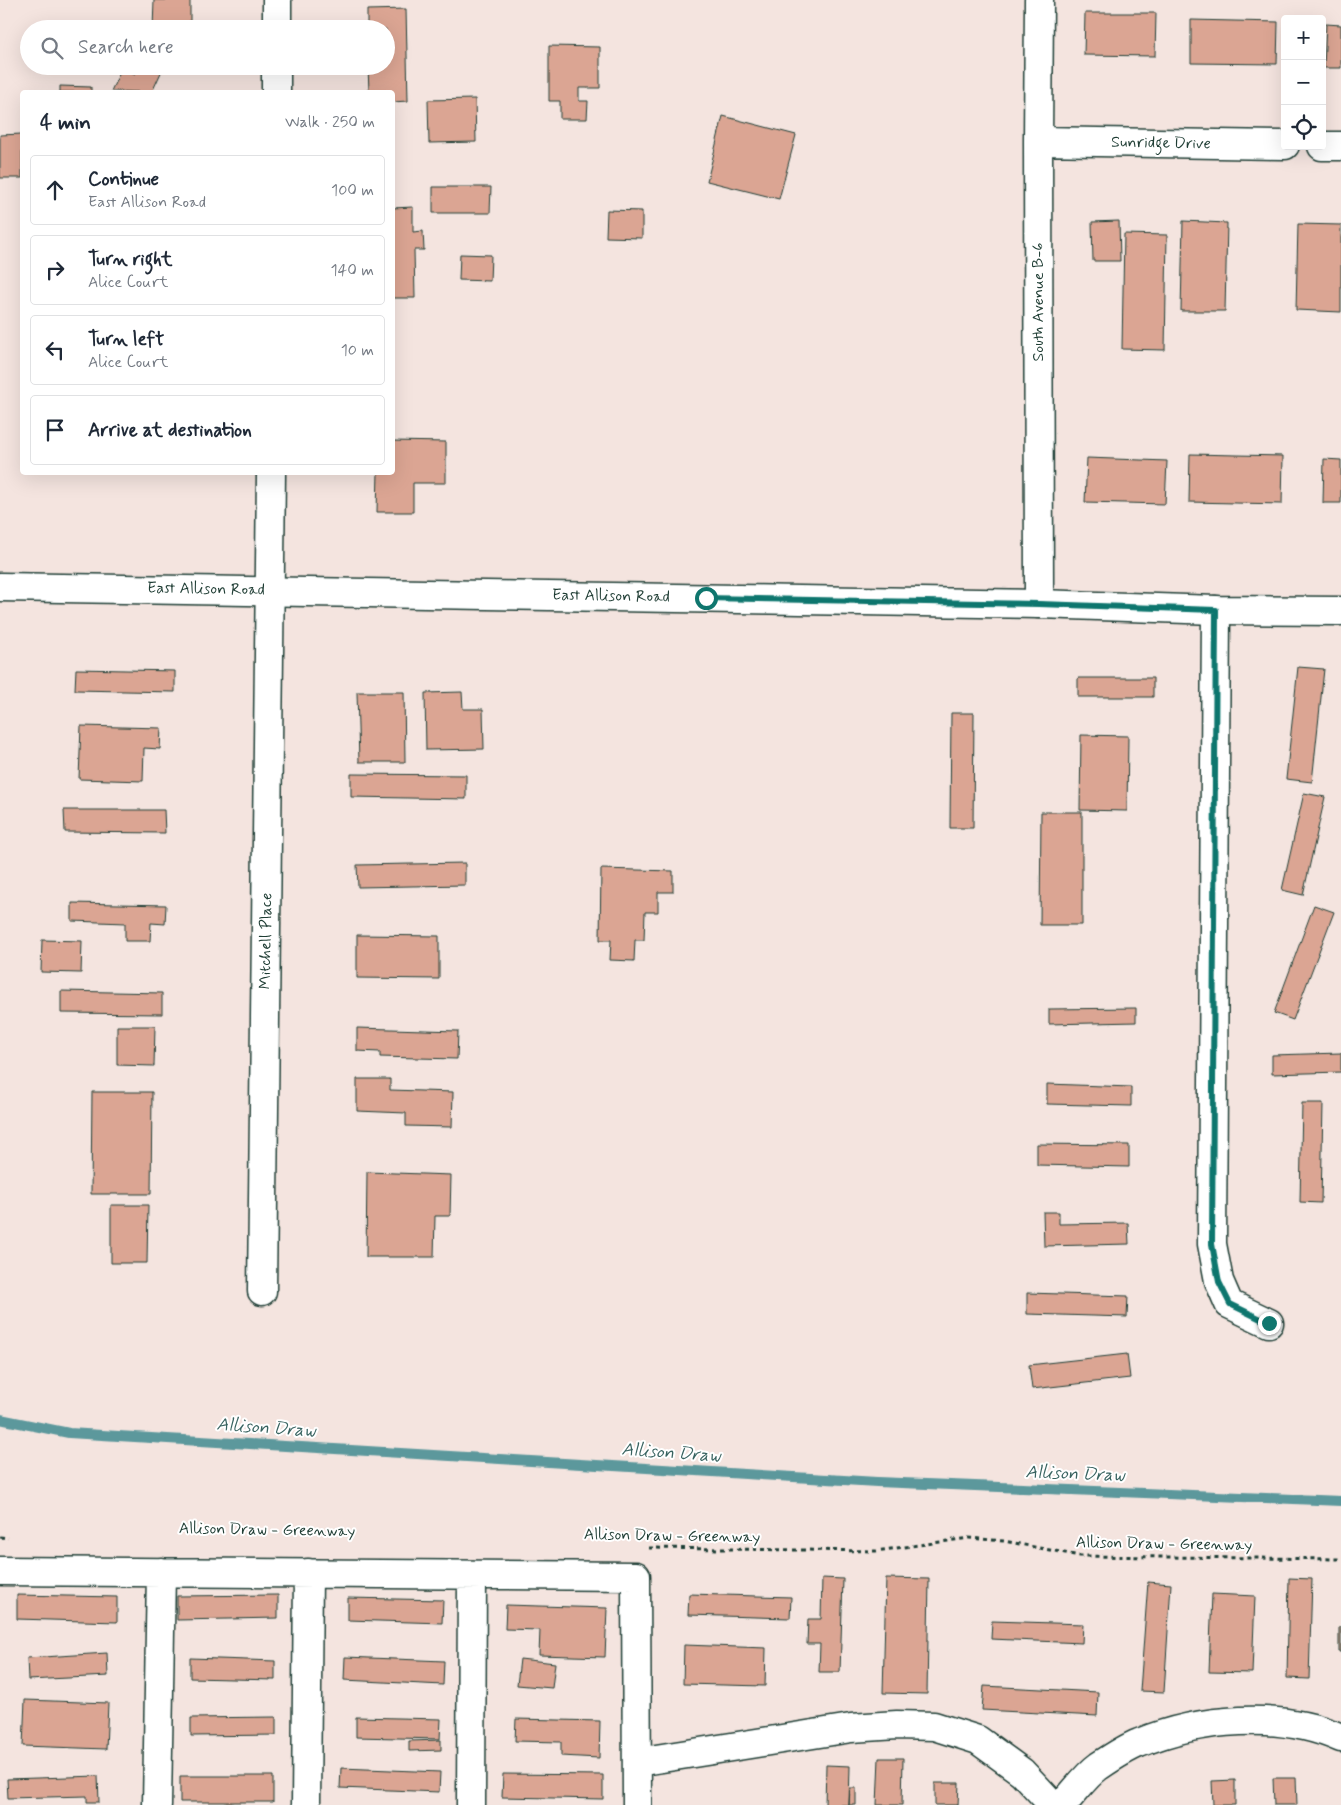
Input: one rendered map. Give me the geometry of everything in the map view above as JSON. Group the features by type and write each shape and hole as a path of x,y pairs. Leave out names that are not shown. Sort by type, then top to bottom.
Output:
{"street":[{"path":"277,0 277,20"},
{"name":"South Avenue B-6","path":"1039,604 1038,141 1040,0"},
{"path":"276,75 276,90"},
{"name":"Sunridge Drive","path":"1038,141 1281,145"},
{"path":"1326,146 1341,146"},
{"name":"Mitchell Place","path":"262,1291 272,475"},
{"name":"East Allison Road","path":"0,587 270,590 1341,611"},
{"path":"1216,610 1212,1244 1219,1282 1230,1304 1269,1323"},
{"path":"0,1571 636,1576 637,1805"},
{"path":"157,1805 161,1572"},
{"path":"306,1805 308,1574"},
{"path":"471,1805 472,1575"},
{"path":"1062,1805 1098,1767 1138,1743 1185,1728 1243,1720 1287,1722 1322,1730 1341,1738"},
{"path":"637,1762 851,1728 897,1725 934,1726 978,1740 1022,1772 1053,1805"}],"path":[{"path":"0,1537 14,1538"},
{"name":"Allison Draw - Greenway","path":"648,1548 876,1551 969,1538 1004,1541 1080,1556 1341,1559"}],"building":[{"path":"154,0 190,0 190,20 153,20"},
{"path":"406,9 408,101 395,102 395,90 369,90 368,75 395,75 395,20 367,20 367,10"},
{"path":"1085,13 1156,13 1155,56 1084,55"},
{"path":"1191,20 1278,22 1277,64 1191,63"},
{"path":"1326,24 1341,25 1341,68 1326,68"},
{"path":"549,46 600,47 600,88 579,88 579,101 588,101 587,119 560,119 560,101 549,101"},
{"path":"119,75 160,75 153,90 111,90"},
{"path":"60,86 91,87 91,90 60,90"},
{"path":"475,99 476,142 429,143 428,100"},
{"path":"723,116 796,135 779,199 707,181"},
{"path":"20,134 20,178 0,178 0,135"},
{"path":"433,187 491,187 490,213 433,213"},
{"path":"413,207 413,232 423,231 424,250 414,250 415,298 395,298 395,208"},
{"path":"607,210 642,211 642,238 606,237"},
{"path":"1119,221 1120,261 1093,261 1092,222"},
{"path":"1183,221 1227,223 1225,311 1181,311"},
{"path":"1298,224 1341,225 1341,312 1296,310"},
{"path":"1124,234 1167,235 1165,350 1122,349"},
{"path":"460,254 491,255 490,281 459,280"},
{"path":"395,441 446,442 446,483 413,483 413,512 377,512 378,475 395,475"},
{"path":"1190,454 1283,456 1282,504 1189,502"},
{"path":"1087,458 1167,461 1165,504 1085,502"},
{"path":"1324,459 1341,460 1341,503 1323,503"},
{"path":"1298,667 1324,669 1312,782 1286,779"},
{"path":"76,669 175,671 175,692 75,690"},
{"path":"1078,678 1153,678 1153,697 1078,697"},
{"path":"357,692 404,692 405,762 359,762"},
{"path":"462,692 463,709 483,709 484,749 426,750 425,693"},
{"path":"951,713 974,713 973,828 950,828"},
{"path":"81,726 161,728 160,749 144,748 143,781 79,779"},
{"path":"1081,735 1128,736 1127,811 1080,810"},
{"path":"351,774 466,775 466,799 351,797"},
{"path":"1304,793 1325,797 1303,895 1282,890"},
{"path":"64,810 164,810 165,833 65,832"},
{"path":"1041,812 1082,812 1082,925 1040,925"},
{"path":"465,863 465,885 358,887 357,865"},
{"path":"601,869 673,871 673,892 658,892 658,912 645,912 644,940 635,940 634,961 610,960 611,940 600,940"},
{"path":"72,903 166,905 165,924 151,923 150,941 125,941 125,923 72,921"},
{"path":"1314,905 1334,912 1293,1020 1274,1013"},
{"path":"357,935 439,936 439,979 357,978"},
{"path":"42,940 82,941 81,973 41,972"},
{"path":"61,991 162,993 162,1014 61,1013"},
{"path":"1136,1008 1136,1022 1049,1024 1049,1009"},
{"path":"117,1026 155,1026 154,1066 117,1065"},
{"path":"357,1028 458,1031 457,1059 380,1057 380,1052 357,1051"},
{"path":"1341,1053 1341,1072 1272,1074 1272,1055"},
{"path":"357,1079 390,1079 390,1090 453,1092 452,1127 406,1126 406,1113 357,1111"},
{"path":"1047,1084 1131,1087 1131,1106 1047,1104"},
{"path":"92,1092 152,1092 151,1194 91,1194"},
{"path":"1302,1103 1323,1103 1321,1203 1300,1202"},
{"path":"1037,1144 1129,1145 1129,1167 1037,1165"},
{"path":"367,1172 451,1175 450,1216 435,1216 434,1257 366,1257"},
{"path":"111,1205 148,1205 147,1263 111,1263"},
{"path":"1043,1212 1059,1212 1059,1224 1128,1223 1129,1244 1044,1246"},
{"path":"1027,1293 1128,1296 1127,1317 1027,1314"},
{"path":"1127,1354 1130,1378 1032,1389 1029,1365"},
{"path":"822,1578 843,1579 840,1672 819,1672 820,1644 807,1644 808,1619 821,1619"},
{"path":"886,1578 929,1579 927,1694 883,1693"},
{"path":"1289,1578 1312,1579 1309,1679 1287,1678"},
{"path":"1148,1582 1171,1584 1164,1692 1140,1691"},
{"path":"689,1594 791,1597 790,1618 688,1615"},
{"path":"1212,1594 1255,1596 1252,1673 1209,1672"},
{"path":"17,1595 117,1597 117,1622 17,1619"},
{"path":"278,1595 278,1618 177,1620 177,1596"},
{"path":"348,1598 443,1600 442,1623 348,1620"},
{"path":"506,1605 607,1608 605,1657 539,1655 540,1630 505,1629"},
{"path":"992,1621 1083,1624 1082,1643 991,1639"},
{"path":"1339,1627 1341,1628 1341,1652 1339,1652"},
{"path":"684,1645 766,1648 765,1686 683,1684"},
{"path":"107,1653 108,1676 28,1680 27,1658"},
{"path":"345,1657 444,1661 443,1685 344,1680"},
{"path":"190,1658 275,1661 275,1680 190,1678"},
{"path":"520,1659 555,1663 552,1688 517,1685"},
{"path":"984,1686 1098,1692 1097,1716 982,1710"},
{"path":"25,1700 108,1703 106,1749 23,1746"},
{"path":"276,1717 276,1735 191,1736 191,1718"},
{"path":"356,1717 441,1719 440,1739 356,1737"},
{"path":"516,1719 600,1721 599,1758 561,1756 561,1742 515,1741"},
{"path":"441,1740 441,1750 409,1751 409,1741"},
{"path":"879,1758 903,1758 902,1805 877,1805"},
{"path":"826,1765 850,1766 849,1805 825,1805"},
{"path":"341,1768 440,1772 439,1792 340,1788"},
{"path":"503,1774 603,1775 603,1799 502,1797"},
{"path":"98,1776 99,1802 87,1802 87,1796 8,1798 7,1779"},
{"path":"180,1776 273,1776 273,1802 180,1802"},
{"path":"1273,1778 1296,1778 1297,1805 1274,1805"},
{"path":"1235,1780 1235,1805 1213,1805 1212,1781"},
{"path":"935,1783 959,1783 958,1805 935,1805"},
{"path":"850,1788 856,1788 856,1805 849,1805"}],"waterway":[{"name":"Allison Draw","path":"0,1419 69,1433 877,1482 1341,1501"}],"route":[{"path":"706,598 1039,604 1216,610 1212,1244 1219,1282 1230,1304 1269,1323"}]}
